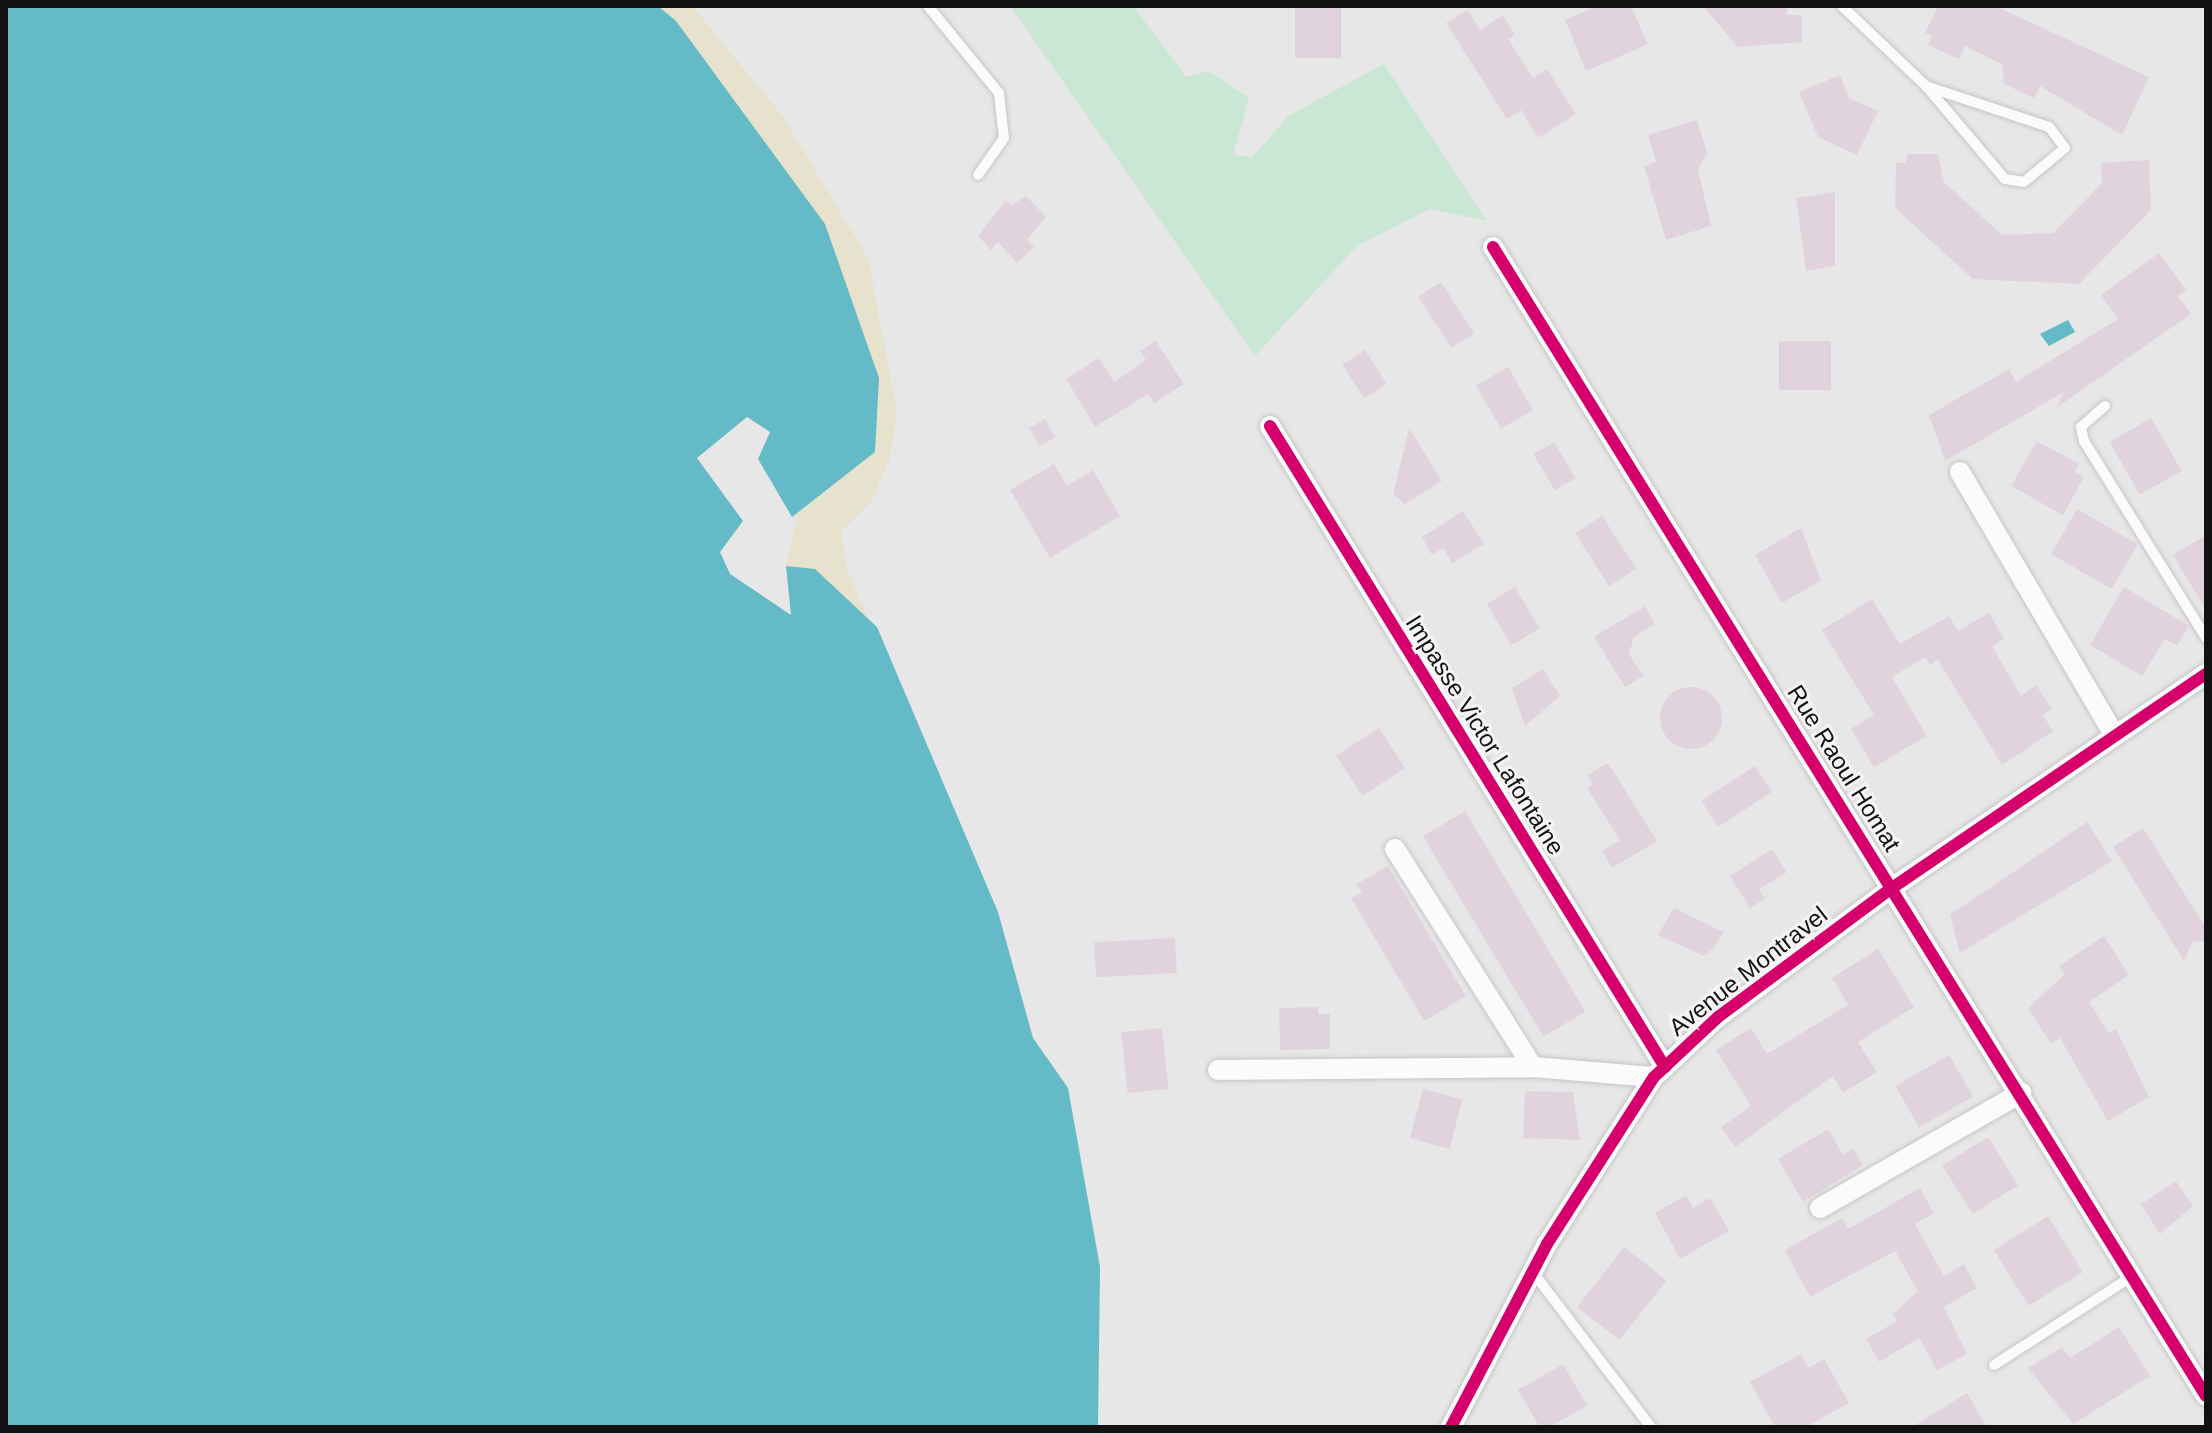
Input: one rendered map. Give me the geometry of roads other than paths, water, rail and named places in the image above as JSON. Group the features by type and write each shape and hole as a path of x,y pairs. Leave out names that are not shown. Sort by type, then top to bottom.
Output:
{"street":[{"name":"Rue Raoul Homat","path":"1493,247 2134,1275 2206,1396"},
{"name":"Impasse Victor Lafontaine","path":"1270,426 1659,1072"},
{"path":"1960,472 2115,736"},
{"name":"Avenue Montravel","path":"1451,1427 1532,1271 1659,1072 1718,1017 1892,888 2206,674"},
{"path":"1395,849 1533,1067"},
{"path":"1218,1070 1533,1067 1659,1072"},
{"path":"1820,1208 2021,1093"}],"lane":[{"path":"928,6 999,93 1004,138 978,175"},
{"path":"1842,6 1926,86 2014,183 2065,148 2049,127 1926,86"},
{"path":"2105,406 2081,427 2084,441 2206,638"},
{"path":"1532,1271 1651,1427"},
{"path":"1994,1365 2134,1275"}],"water":[{"path":"6,6 658,6 676,21 825,224 879,378 875,452 792,517 758,459 770,432 747,417 697,458 743,521 720,552 730,574 791,615 786,566 815,569 877,627 998,912 1033,1038 1068,1088 1100,1267 1098,1427 6,1427"},
{"path":"2068,320 2075,332 2049,346 2040,334"}]}
